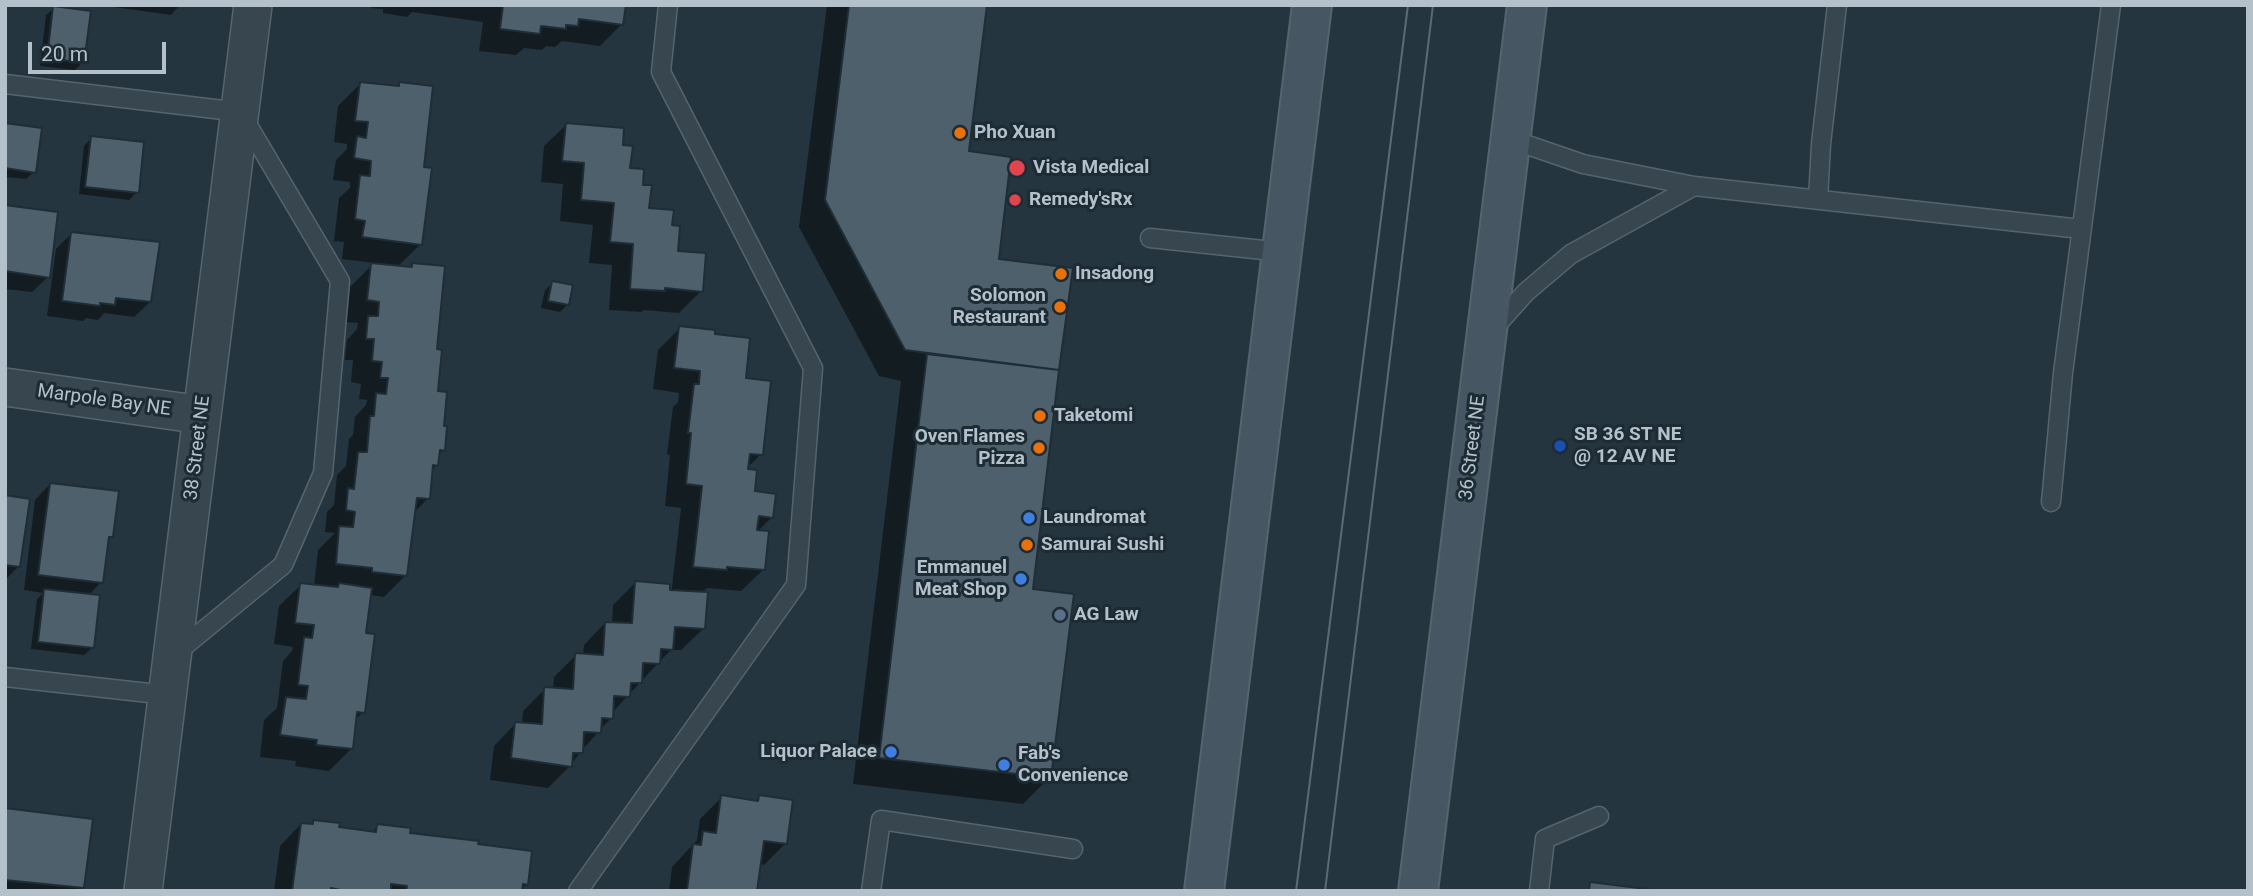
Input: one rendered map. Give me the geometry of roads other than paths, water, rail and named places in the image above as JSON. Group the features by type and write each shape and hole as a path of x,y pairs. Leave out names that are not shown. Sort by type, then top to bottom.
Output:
{"main road":[{"path":"1204,891 1312,5"},
{"name":"36 Street NE","path":"1418,891 1527,5"}],"street":[{"name":"38 Street NE","path":"143,891 253,5"},
{"name":"Marpole Bay NE","path":"5,387 202,415"}],"lane":[{"path":"578,891 796,585 813,368 661,72 668,5"},
{"path":"1818,200 1821,144 1837,5"},
{"path":"2051,502 2063,373 2111,5"},
{"path":"5,84 240,112 340,281 323,473 283,565 172,656"},
{"path":"1510,139 1583,164 1694,187 2081,229"},
{"path":"1486,337 1526,292 1571,254 1694,187"},
{"path":"1150,239 1282,251"},
{"path":"5,677 167,695"},
{"path":"1539,891 1545,839 1598,816"},
{"path":"871,891 881,820 1073,849"}],"tram line":[{"path":"1296,891 1408,5"},
{"path":"1325,891 1433,5"}],"place":[{"name":"Pho Xuan","path":"960,133"},
{"name":"Vista Medical","path":"1017,168"},
{"name":"Remedy'sRx","path":"1015,200"},
{"name":"Insadong","path":"1061,274"},
{"name":"Solomon Restaurant","path":"1060,307"},
{"name":"Taketomi","path":"1040,416"},
{"name":"SB 36 ST NE @ 12 AV NE","path":"1560,446"},
{"name":"Oven Flames Pizza","path":"1039,448"},
{"name":"Laundromat","path":"1029,518"},
{"name":"Samurai Sushi","path":"1027,545"},
{"name":"Emmanuel Meat Shop","path":"1021,579"},
{"name":"AG Law","path":"1060,615"},
{"name":"Liquor Palace","path":"891,752"},
{"name":"Fab's Convenience","path":"1004,765"}]}
